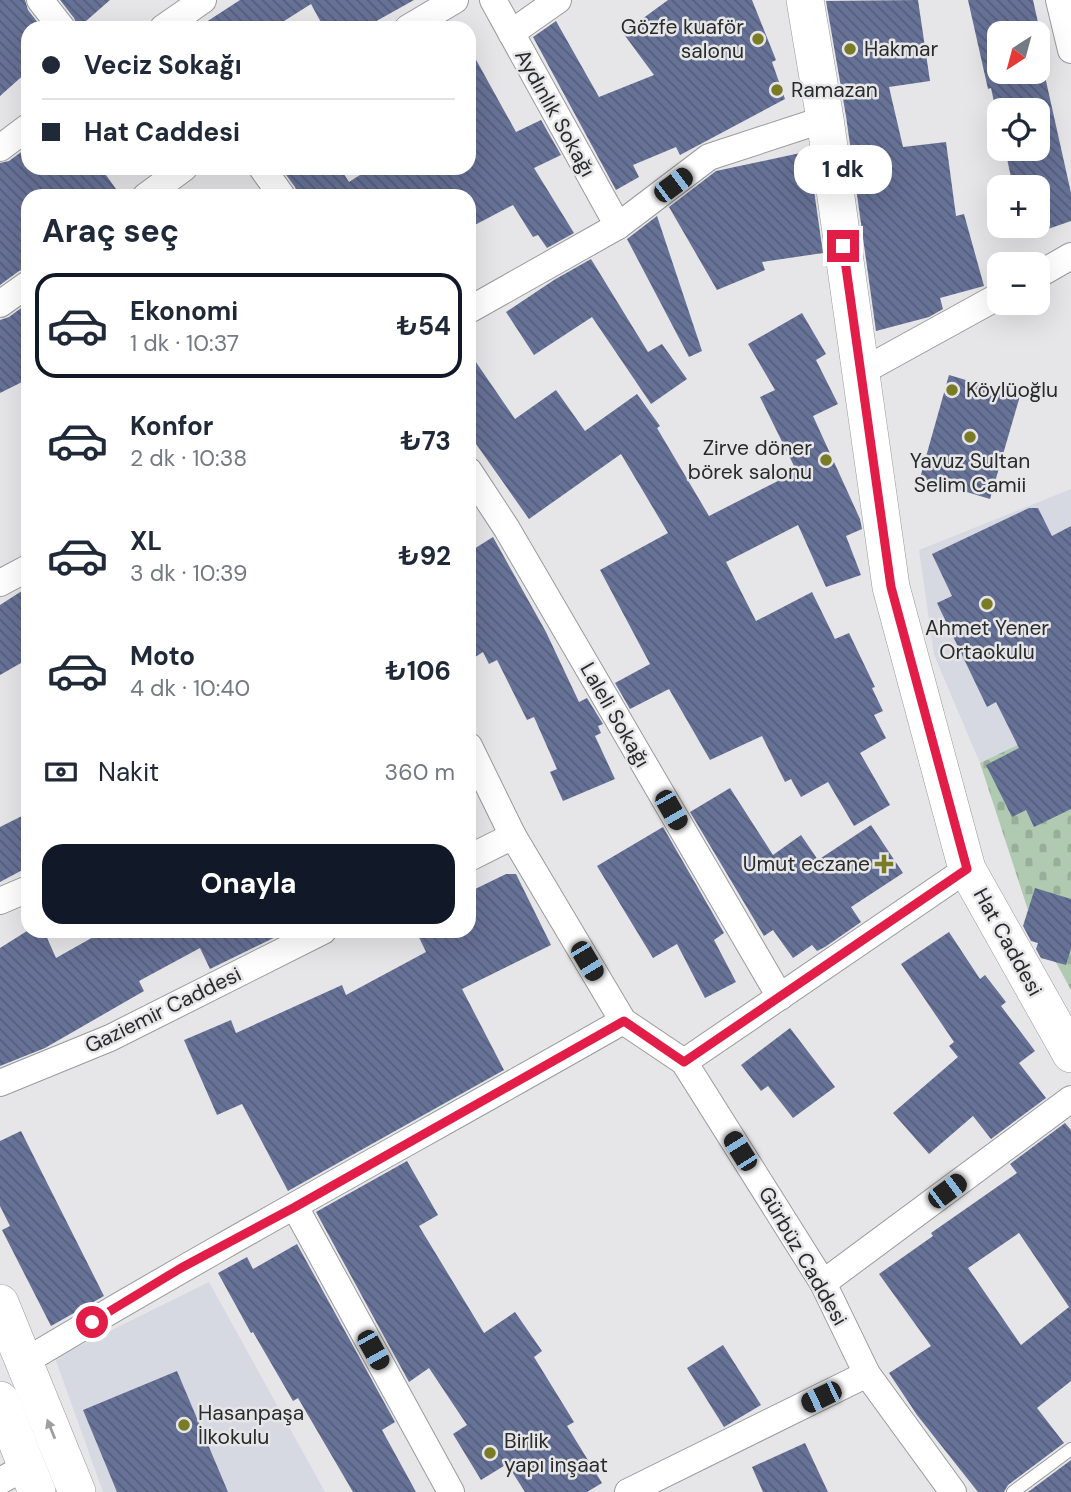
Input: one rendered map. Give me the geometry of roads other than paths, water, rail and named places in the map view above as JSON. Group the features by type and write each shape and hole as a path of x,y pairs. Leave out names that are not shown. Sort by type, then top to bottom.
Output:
{"street":[{"path":"40,0 56,21"},
{"path":"176,21 203,0"},
{"path":"420,21 455,0"},
{"name":"Aydınlık Sokağı","path":"493,0 618,226"},
{"path":"511,33 558,0"},
{"name":"Hat Caddesi","path":"805,0 825,119 891,587 967,869 1071,1054"},
{"path":"1059,0 1071,50"},
{"path":"476,306 618,226 709,157 825,119"},
{"path":"0,148 21,132"},
{"path":"156,189 174,175"},
{"path":"1050,268 1071,256"},
{"path":"0,304 21,289"},
{"path":"861,372 987,303"},
{"name":"Laleli Sokağı","path":"476,482 507,529 780,997"},
{"path":"0,583 21,572"},
{"name":"Gürbüz Caddesi","path":"476,760 513,836 624,1021 684,1062 823,1283 867,1374 953,1492"},
{"path":"476,854 513,836"},
{"path":"684,1062 967,869"},
{"path":"0,901 21,892"},
{"name":"Gaziemir Caddesi","path":"0,1083 110,1038 309,938"},
{"path":"24,1362 181,1268 295,1207 624,1021"},
{"path":"823,1283 1071,1100"},
{"path":"295,1207 451,1492"},
{"path":"0,1303 77,1492"},
{"path":"628,1492 666,1484 867,1374"},
{"path":"0,1401 21,1480"}],"lane":[{"path":"1013,1492 1071,1449"}],"place":[{"name":"Gözfe kuaför salonu","path":"758,39"},
{"name":"Hakmar","path":"850,49"},
{"name":"Ramazan","path":"777,90"},
{"name":"Köylüoğlu","path":"952,390"},
{"name":"Yavuz Sultan Selim Camii","path":"970,437"},
{"name":"Zirve döner börek salonu","path":"826,460"},
{"name":"Ahmet Yener Ortaokulu","path":"987,604"},
{"name":"Umut eczane","path":"884,864"},
{"name":"Hasanpaşa İlkokulu","path":"184,1425"},
{"name":"Birlik yapı inşaat","path":"490,1453"}]}
